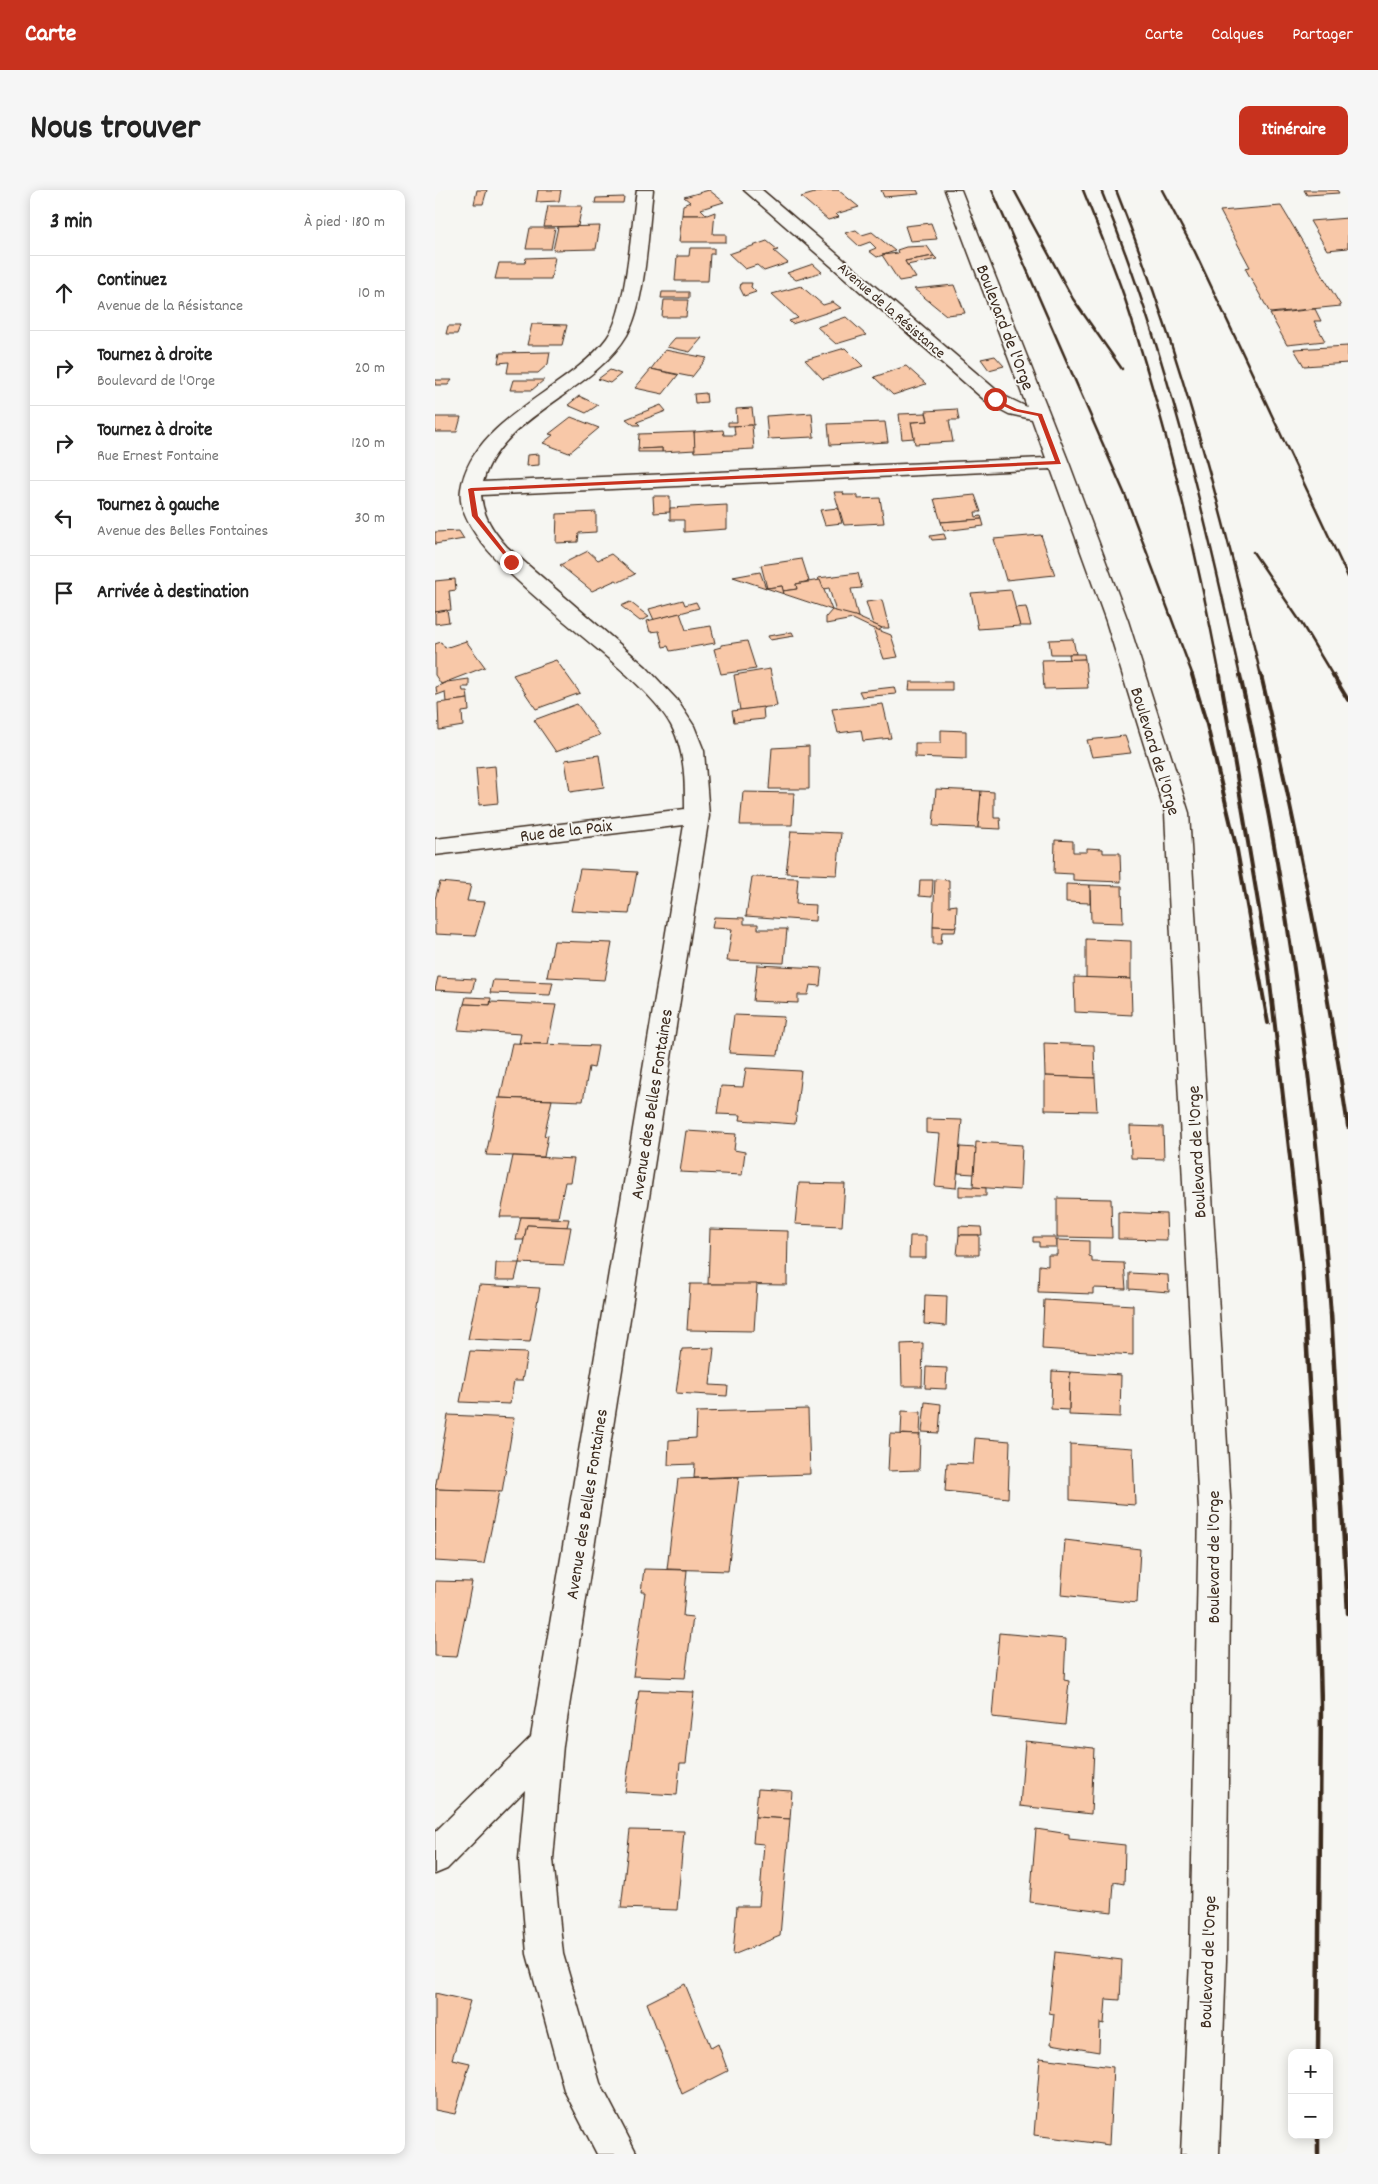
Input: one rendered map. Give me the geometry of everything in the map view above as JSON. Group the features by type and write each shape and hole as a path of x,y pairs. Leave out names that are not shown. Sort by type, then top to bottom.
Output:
{"street":[{"name":"Avenue des Belles Fontaines","path":"618,2154 583,2090 545,1954 536,1859 546,1745 697,816 695,754 677,715 647,680 511,562 475,516 471,489 478,467 493,446 515,424 597,359 612,343 622,327 629,309 645,190"},
{"name":"Avenue de la Résistance","path":"751,190 995,399 1016,410 1040,415"},
{"name":"Boulevard de l'Orge","path":"953,190 1059,463 1117,621 1177,813 1215,1511 1208,1960 1200,2154"},
{"path":"471,489 1059,463"},
{"name":"Rue de la Paix","path":"435,847 653,819 697,816"},
{"path":"435,1857 546,1745"}],"building":[{"path":"477,190 487,190 483,204 474,204"},
{"path":"538,190 561,190 559,201 536,202"},
{"path":"709,190 724,202 701,209 707,215 682,215 683,205 690,202 684,197"},
{"path":"825,190 838,190 859,207 836,214 839,217 828,220 801,197"},
{"path":"881,190 917,190 919,194 884,197"},
{"path":"1304,190 1337,190 1339,193 1307,195"},
{"path":"624,197 623,203 595,203 596,198"},
{"path":"548,206 582,206 578,226 544,227"},
{"path":"1281,206 1341,306 1270,313 1245,268 1250,267 1220,211"},
{"path":"715,212 713,234 726,234 726,242 679,242 682,215 707,215"},
{"path":"1348,218 1348,248 1327,250 1310,221"},
{"path":"931,223 937,239 910,241 905,226"},
{"path":"600,226 596,249 553,250 558,227"},
{"path":"530,228 555,228 551,249 526,249"},
{"path":"856,230 862,235 872,232 895,251 877,257 869,251 876,248 870,242 859,246 845,233"},
{"path":"767,241 778,250 774,251 788,263 764,271 757,265 745,269 729,254"},
{"path":"927,246 934,256 905,261 916,278 899,281 882,255 898,253 897,250 906,247"},
{"path":"690,248 714,248 714,254 710,254 708,281 675,281 677,256 689,256"},
{"path":"934,256 937,259 907,265 905,261"},
{"path":"555,257 551,279 495,279 499,263 525,263 526,258"},
{"path":"813,264 822,272 796,280 787,273"},
{"path":"741,283 752,283 751,287 756,292 744,296 740,288"},
{"path":"954,285 965,313 946,315 914,289"},
{"path":"801,286 823,305 833,302 841,308 792,324 789,321 798,318 772,294"},
{"path":"662,292 689,292 689,298 661,298"},
{"path":"664,300 688,300 686,317 662,317"},
{"path":"1315,309 1321,321 1314,321 1325,341 1287,345 1270,314"},
{"path":"846,317 866,335 836,344 817,327"},
{"path":"532,324 567,325 562,345 527,345"},
{"path":"448,326 460,326 457,334 446,334"},
{"path":"675,338 702,338 690,352 667,347"},
{"path":"1348,346 1348,363 1304,366 1294,349"},
{"path":"845,348 863,366 823,379 805,360"},
{"path":"665,350 707,358 692,377 651,369"},
{"path":"550,352 548,364 538,373 507,373 509,362 498,363 500,353"},
{"path":"995,356 1004,366 989,370 981,359"},
{"path":"906,366 926,384 893,395 874,377"},
{"path":"651,369 678,375 663,394 635,388"},
{"path":"610,370 621,374 610,383 598,379"},
{"path":"435,380 452,380 448,385 435,385"},
{"path":"513,380 544,380 532,390 510,390"},
{"path":"706,393 707,402 695,403 694,394"},
{"path":"579,396 598,405 586,413 568,405"},
{"path":"661,405 666,411 637,422 640,425 634,425 626,419"},
{"path":"752,408 754,425 728,426 728,422 737,422 736,409"},
{"path":"957,409 959,420 949,420 953,442 915,444 911,422 928,421 926,411"},
{"path":"812,413 814,437 768,439 766,416"},
{"path":"926,413 928,421 911,422 914,438 902,439 899,414"},
{"path":"435,417 461,417 457,432 435,432"},
{"path":"571,417 599,428 569,453 543,443 553,435 549,434"},
{"path":"885,422 888,442 830,445 828,424"},
{"path":"752,425 754,449 694,452 694,432 723,430 724,435 735,435 734,426"},
{"path":"694,432 695,450 662,452 662,448 638,449 639,434"},
{"path":"662,448 662,452 638,452 638,449"},
{"path":"539,454 539,465 526,466 527,455"},
{"path":"834,492 843,492 844,495 858,495 858,499 880,498 884,523 844,525"},
{"path":"975,495 981,512 975,512 976,517 981,516 982,519 941,522 934,499"},
{"path":"653,496 670,496 670,512 654,513"},
{"path":"727,505 727,529 684,532 684,520 670,520 670,508"},
{"path":"838,508 842,523 825,525 820,510"},
{"path":"596,512 596,532 579,533 578,542 556,543 557,514"},
{"path":"982,519 984,526 944,531 941,522"},
{"path":"459,531 464,539 435,544 435,532"},
{"path":"944,534 946,539 932,540 930,536"},
{"path":"1041,535 1055,575 1006,580 994,539"},
{"path":"588,551 598,560 611,554 635,574 619,582 616,580 592,591 560,565"},
{"path":"802,559 809,581 796,584 797,589 783,591 782,586 767,588 761,565"},
{"path":"760,572 766,588 733,577"},
{"path":"858,573 862,588 851,589 858,617 836,612 829,588 823,589 818,578"},
{"path":"455,579 456,590 449,591 451,610 435,612 435,581"},
{"path":"820,580 832,610 784,594 783,591 797,589 796,584"},
{"path":"782,586 784,594 766,588 767,588"},
{"path":"1011,590 1020,626 978,629 971,593"},
{"path":"683,600 685,605 696,602 699,608 654,620 649,609"},
{"path":"882,600 889,628 882,628 873,624 866,602"},
{"path":"630,602 649,617 640,621 621,606"},
{"path":"1026,607 1031,626 1020,626 1015,608"},
{"path":"447,610 449,622 435,624 435,612"},
{"path":"832,610 855,616 882,628 878,631 853,619 826,624 826,617"},
{"path":"680,613 686,630 711,626 715,643 670,651 668,646 663,647 659,631 650,632 647,621"},
{"path":"873,628 891,635 898,657 884,659"},
{"path":"792,632 794,636 770,640 768,636"},
{"path":"1073,639 1076,654 1051,654 1049,640"},
{"path":"466,641 485,667 441,684 435,675 435,644 441,642 445,648"},
{"path":"747,641 756,669 721,674 714,649 721,647 721,645"},
{"path":"1069,654 1084,654 1085,659 1070,660"},
{"path":"1085,659 1088,688 1044,689 1042,660"},
{"path":"556,660 580,693 536,709 513,675"},
{"path":"770,669 777,706 740,710 734,675"},
{"path":"469,679 469,687 462,687 463,691 467,691 468,699 446,702 445,692 437,695 436,687 447,682"},
{"path":"910,682 952,682 952,690 909,690"},
{"path":"894,687 896,694 862,697 859,691"},
{"path":"468,699 469,711 462,712 463,726 439,730 438,703"},
{"path":"577,704 600,735 556,752 534,720"},
{"path":"883,704 891,738 863,741 861,730 838,733 832,709"},
{"path":"763,707 764,719 734,722 732,711"},
{"path":"941,730 966,731 966,759 915,757 915,743 941,743"},
{"path":"1125,736 1131,753 1092,757 1087,740"},
{"path":"809,746 809,789 769,789 772,748"},
{"path":"599,755 604,787 570,792 565,760"},
{"path":"495,766 498,803 479,805 476,768"},
{"path":"936,789 981,791 978,828 933,826"},
{"path":"981,791 994,792 994,818 1000,818 1001,829 978,828"},
{"path":"743,792 794,793 792,825 740,825"},
{"path":"791,831 841,833 837,875 786,873"},
{"path":"1055,840 1073,841 1073,852 1087,852 1087,848 1103,849 1103,853 1120,853 1121,882 1073,880 1073,874 1054,873"},
{"path":"580,869 637,872 629,914 571,911"},
{"path":"752,877 798,878 796,904 816,905 815,921 746,916"},
{"path":"935,879 949,880 949,906 957,905 956,927 933,926"},
{"path":"920,880 933,880 932,897 919,896"},
{"path":"440,882 471,885 467,901 485,902 475,936 435,934 435,899"},
{"path":"1066,884 1090,885 1090,903 1066,902"},
{"path":"1090,885 1122,886 1123,923 1091,922"},
{"path":"714,917 744,918 744,924 758,924 758,929 787,929 784,963 727,961 732,929 712,928"},
{"path":"933,926 956,927 955,932 942,932 941,944 933,944"},
{"path":"1086,939 1131,941 1131,979 1086,978"},
{"path":"554,941 612,943 605,980 547,977"},
{"path":"757,965 822,968 820,986 810,985 808,995 798,995 798,1003 753,1001"},
{"path":"438,977 475,979 472,992 435,990"},
{"path":"1074,977 1131,979 1132,1015 1075,1012"},
{"path":"493,980 553,982 550,995 490,993"},
{"path":"466,997 491,998 490,1005 464,1004"},
{"path":"491,1002 556,1005 548,1044 519,1043 521,1034 458,1030 464,1004 490,1005"},
{"path":"734,1015 784,1017 778,1055 729,1053"},
{"path":"512,1043 598,1046 594,1068 589,1067 583,1101 500,1098"},
{"path":"1044,1043 1094,1045 1095,1078 1045,1076"},
{"path":"746,1068 801,1071 795,1124 740,1120 741,1115 717,1114 721,1086 743,1087"},
{"path":"1045,1076 1095,1078 1097,1111 1045,1110"},
{"path":"498,1098 552,1100 544,1136 548,1135 544,1157 486,1155"},
{"path":"926,1119 962,1120 956,1188 935,1186 940,1134 926,1133"},
{"path":"1130,1126 1163,1127 1164,1159 1131,1158"},
{"path":"686,1131 736,1134 734,1150 745,1152 742,1175 680,1172"},
{"path":"976,1142 1022,1145 1020,1190 973,1187"},
{"path":"960,1147 976,1148 974,1174 958,1173"},
{"path":"513,1156 574,1159 570,1182 565,1182 558,1217 500,1217"},
{"path":"799,1183 845,1184 842,1226 795,1224"},
{"path":"959,1186 986,1188 986,1196 959,1196"},
{"path":"1057,1198 1111,1199 1112,1238 1057,1237"},
{"path":"1118,1212 1166,1214 1167,1240 1118,1239"},
{"path":"521,1217 569,1219 567,1227 527,1225 524,1240 516,1240"},
{"path":"527,1225 571,1227 564,1265 519,1263"},
{"path":"959,1226 981,1227 982,1235 959,1235"},
{"path":"710,1229 788,1231 787,1285 708,1284"},
{"path":"959,1235 979,1235 979,1255 957,1255"},
{"path":"910,1236 926,1236 926,1258 909,1258"},
{"path":"1033,1237 1056,1237 1056,1247 1039,1247 1039,1242 1033,1242"},
{"path":"1057,1240 1089,1241 1089,1256 1092,1257 1092,1262 1124,1263 1126,1289 1093,1288 1093,1294 1038,1292 1039,1265 1048,1266 1048,1255 1057,1255"},
{"path":"496,1263 519,1263 515,1280 495,1280"},
{"path":"1129,1273 1168,1275 1169,1292 1129,1289"},
{"path":"690,1284 757,1284 754,1331 687,1330"},
{"path":"479,1285 540,1288 530,1342 468,1339"},
{"path":"925,1295 947,1296 946,1326 924,1324"},
{"path":"1044,1300 1133,1305 1133,1355 1042,1349"},
{"path":"923,1343 922,1386 902,1386 901,1344"},
{"path":"714,1348 710,1385 728,1386 727,1396 676,1393 682,1349"},
{"path":"470,1351 527,1353 522,1381 514,1381 510,1404 460,1402"},
{"path":"926,1367 947,1368 946,1389 925,1388"},
{"path":"1052,1371 1070,1372 1069,1410 1051,1409"},
{"path":"1070,1372 1121,1375 1120,1417 1069,1415"},
{"path":"925,1402 941,1404 939,1433 922,1432"},
{"path":"808,1409 810,1474 694,1478 695,1464 668,1465 669,1440 696,1438 697,1412"},
{"path":"902,1411 921,1412 920,1435 901,1434"},
{"path":"448,1415 514,1418 502,1492 435,1489"},
{"path":"890,1434 920,1435 919,1470 888,1471"},
{"path":"975,1438 1010,1441 1008,1498 945,1491 947,1463 973,1464"},
{"path":"1070,1444 1133,1448 1135,1505 1070,1500"},
{"path":"739,1477 728,1571 667,1569 678,1479"},
{"path":"436,1489 499,1491 484,1564 435,1561"},
{"path":"1065,1540 1140,1549 1137,1603 1061,1595"},
{"path":"644,1569 687,1570 683,1616 693,1617 685,1678 633,1676 645,1592 641,1592"},
{"path":"435,1581 472,1582 457,1657 435,1656"},
{"path":"999,1633 1066,1639 1064,1680 1069,1681 1065,1725 992,1717"},
{"path":"639,1690 694,1692 686,1763 680,1763 677,1795 625,1792"},
{"path":"1025,1741 1094,1748 1091,1814 1020,1806"},
{"path":"758,1789 792,1791 790,1819 755,1817"},
{"path":"755,1817 790,1819 780,1936 733,1955 737,1906 759,1906 764,1844 753,1843"},
{"path":"1036,1829 1069,1834 1069,1839 1125,1845 1124,1884 1114,1882 1112,1912 1030,1902"},
{"path":"630,1830 684,1831 677,1910 621,1908"},
{"path":"1055,1952 1122,1960 1120,2000 1106,1999 1104,2024 1100,2023 1099,2052 1051,2044 1054,2014 1049,2013"},
{"path":"685,1984 711,2048 718,2044 728,2071 682,2094 647,2003"},
{"path":"435,1993 470,2001 452,2059 470,2063 455,2114 435,2110"},
{"path":"1040,2058 1113,2067 1109,2145 1034,2135"}],"railway":[{"path":"992,190 1126,497 1193,676"},
{"path":"1014,190 1073,299 1122,369"},
{"path":"1083,190 1124,296 1153,390 1190,533 1220,676"},
{"path":"1101,190 1124,249 1164,369 1197,491 1240,676"},
{"path":"1116,190 1160,309 1198,430 1261,676"},
{"path":"1162,190 1195,252 1348,577"},
{"path":"1253,552 1300,621 1333,676"},
{"path":"1192,675 1207,725 1237,850 1268,1023"},
{"path":"1220,675 1267,956 1302,1263 1305,1315"},
{"path":"1240,675 1272,833 1297,993 1317,1154 1331,1315"},
{"path":"1261,675 1309,900 1330,1013 1348,1127"},
{"path":"1333,675 1348,700"},
{"path":"1305,1313 1316,1510 1321,1704 1318,2049"},
{"path":"1331,1313 1348,1613"},
{"path":"1318,2139 1318,2154"}],"route":[{"path":"511,562 489,538 475,516 471,489 1059,463 1040,415 1016,410 995,399"}]}
